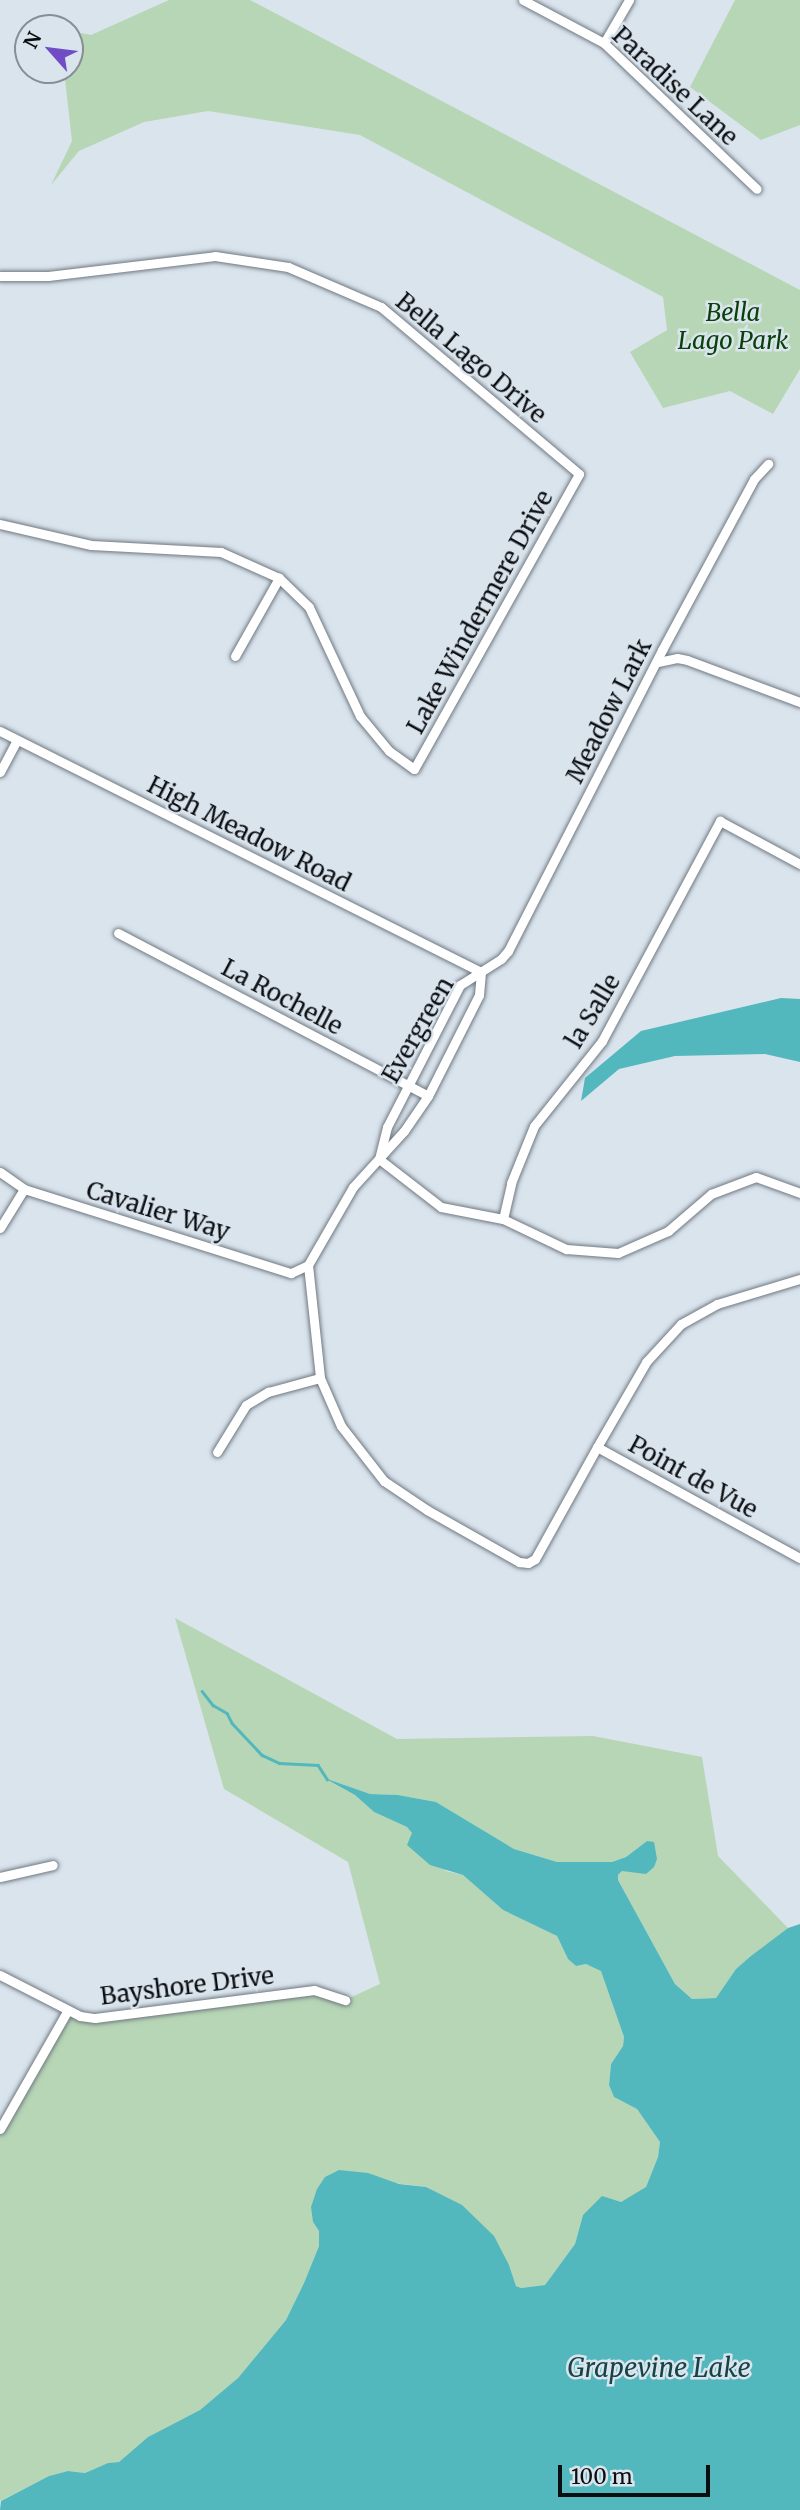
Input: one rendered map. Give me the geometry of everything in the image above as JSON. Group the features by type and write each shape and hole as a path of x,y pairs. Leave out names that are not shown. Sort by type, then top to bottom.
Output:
{"street":[{"name":"Paradise Lane","path":"523,0 604,43 757,189"},
{"path":"604,43 629,0"},
{"name":"Bella Lago Drive","path":"0,276 48,276 215,256 288,267 381,307 579,474"},
{"name":"Meadow Lark","path":"481,972 508,951 754,479 768,464"},
{"name":"Lake Windermere Drive","path":"279,578 309,607 360,716 389,751 414,769 579,474"},
{"path":"0,524 91,545 221,552 279,578 235,656"},
{"path":"658,662 677,658 687,660 800,702"},
{"name":"High Meadow Road","path":"0,731 481,972"},
{"path":"0,772 18,740"},
{"name":"la Salle","path":"503,1219 512,1183 534,1126 601,1041 720,821 800,864"},
{"name":"La Rochelle","path":"118,933 428,1096"},
{"name":"Evergreen","path":"379,1158 387,1127 460,985 481,972"},
{"name":"Evergreen","path":"308,1265 353,1187 404,1131 428,1096 480,995 481,972"},
{"path":"379,1158 441,1208 503,1219 566,1250 618,1253 668,1231 711,1194 756,1177 800,1193"},
{"name":"Cavalier Way","path":"0,1172 24,1189 291,1273 308,1265"},
{"path":"0,1228 24,1189"},
{"name":"Point de Vue","path":"308,1265 320,1378 341,1426 384,1481 519,1562 528,1563 535,1559 597,1447 800,1558"},
{"path":"597,1447 646,1362 681,1324 717,1304 800,1279"},
{"path":"217,1452 246,1405 268,1392 320,1378"},
{"path":"0,1877 52,1865"},
{"name":"Bayshore Drive","path":"0,1975 79,2016 95,2018 314,1990 345,2000"},
{"path":"0,2129 68,2010"}],"green space":[{"name":"Bella Lago Park","path":"169,0 250,0 800,290 800,369 773,414 730,391 663,408 630,352 667,330 663,297 360,135 208,111 144,122 79,151 51,185 72,141 66,84 84,84 84,34 91,35"},
{"path":"735,0 800,0 800,125 761,140 690,87"},
{"path":"175,1618 397,1739 593,1736 702,1757 718,1856 788,1928 736,1969 716,1998 692,1999 675,1984 618,1880 622,1871 635,1871 647,1841 626,1857 612,1862 557,1862 514,1849 436,1802 398,1795 370,1794 329,1781 355,1795 374,1812 407,1827 446,1871 463,1875 503,1910 557,1936 568,1959 576,1966 586,1964 601,1970 624,2037 623,2046 611,2064 609,2085 614,2097 637,2109 660,2142 658,2157 646,2187 634,2197 583,2215 575,2244 545,2285 521,2288 516,2286 509,2265 426,2187 387,2182 368,2173 313,2222 319,2231 319,2246 304,2283 286,2320 238,2378 200,2410 148,2437 119,2462 108,2463 85,2473 68,2471 49,2476 0,2501 0,2129 68,2010 80,2016 314,1990 345,2000 380,1984 348,1862 224,1789"}],"water":[{"path":"781,998 800,999 800,1062 765,1054 675,1056 619,1069 581,1101 585,1078 641,1031"},
{"name":"Grapevine Lake","path":"324,1778 370,1794 398,1795 436,1802 514,1849 557,1862 612,1862 626,1857 647,1841 654,1842 657,1859 654,1867 646,1874 622,1871 618,1880 675,1984 692,1999 716,1998 736,1969 788,1928 800,1924 800,2510 0,2510 1,2501 49,2476 68,2471 85,2473 108,2463 119,2462 148,2437 200,2410 238,2378 286,2320 304,2283 319,2246 319,2231 313,2222 311,2207 317,2189 325,2177 339,2170 368,2173 399,2184 426,2187 462,2205 494,2236 516,2286 521,2288 545,2285 575,2244 583,2215 602,2196 621,2202 646,2187 658,2157 660,2142 637,2109 614,2097 609,2085 611,2064 623,2046 624,2037 601,1971 586,1964 576,1966 568,1959 557,1936 503,1910 463,1875 430,1865 407,1845 412,1833 407,1827 374,1812 355,1795"}],"waterway":[{"path":"202,1691 213,1705 227,1713 232,1723 262,1755 279,1763 318,1765 327,1779"}]}
